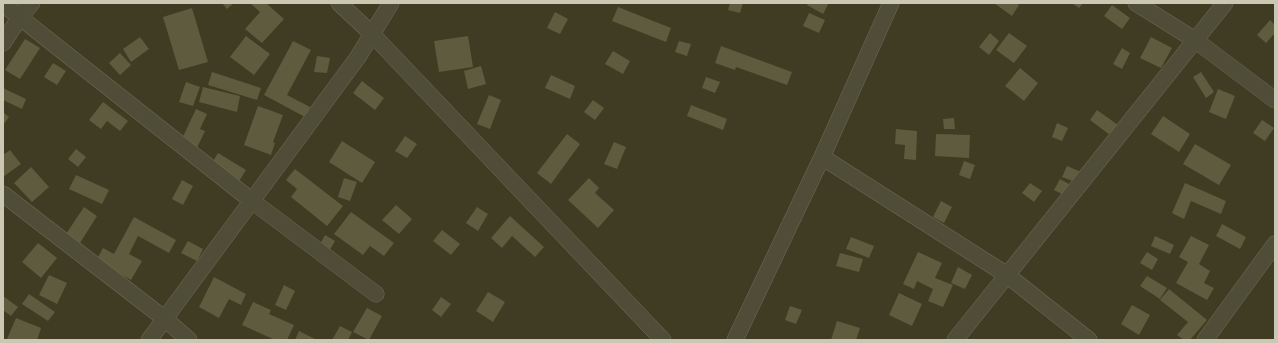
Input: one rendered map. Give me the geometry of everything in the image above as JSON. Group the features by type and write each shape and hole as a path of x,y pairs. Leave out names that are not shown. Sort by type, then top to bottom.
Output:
{"street":[{"path":"3,43 20,17 32,3"},
{"path":"339,3 372,34 663,340"},
{"path":"149,340 358,57 391,3"},
{"path":"735,340 822,157 891,3"},
{"path":"1136,3 1195,40 1275,100"},
{"path":"955,340 1225,3"},
{"path":"3,4 252,201 376,294"},
{"path":"822,157 1007,274 1089,340"},
{"path":"3,194 189,340"},
{"path":"1205,340 1275,244"}],"building":[{"path":"222,3 234,3 227,9"},
{"path":"250,3 266,3 284,19 262,43 245,29 260,12"},
{"path":"730,3 743,3 740,13 728,10"},
{"path":"808,3 829,3 823,14 807,5"},
{"path":"994,3 1016,3 1019,5 1012,16"},
{"path":"1072,3 1083,3 1079,8"},
{"path":"1112,5 1130,18 1122,29 1104,16"},
{"path":"618,7 671,28 666,42 612,21"},
{"path":"192,8 208,62 179,70 163,17"},
{"path":"555,12 568,19 560,34 547,28"},
{"path":"809,13 825,20 819,33 803,26"},
{"path":"1270,20 1275,25 1275,33 1266,43 1257,35"},
{"path":"990,33 999,41 989,55 979,47"},
{"path":"1009,33 1027,46 1014,63 996,50"},
{"path":"246,36 270,54 254,75 230,57"},
{"path":"468,36 473,67 439,72 434,41"},
{"path":"140,37 149,49 131,62 123,49"},
{"path":"1151,37 1172,48 1161,68 1140,58"},
{"path":"25,39 40,48 20,79 5,70"},
{"path":"293,41 311,50 287,95 310,107 305,117 264,95"},
{"path":"679,41 691,44 687,56 675,52"},
{"path":"721,46 792,72 787,85 736,67 735,70 715,63"},
{"path":"1122,48 1130,53 1122,69 1113,64"},
{"path":"613,51 630,61 623,74 605,64"},
{"path":"120,53 131,65 120,75 109,63"},
{"path":"317,56 330,58 327,73 314,72"},
{"path":"53,63 66,71 57,85 44,77"},
{"path":"481,66 486,84 468,89 464,71"},
{"path":"1020,68 1038,83 1024,101 1005,86"},
{"path":"212,72 261,88 257,100 208,85"},
{"path":"1201,72 1214,92 1206,98 1193,77"},
{"path":"551,75 575,86 570,99 545,88"},
{"path":"706,77 720,82 715,93 702,88"},
{"path":"362,81 384,98 375,110 353,93"},
{"path":"186,82 200,87 193,106 179,102"},
{"path":"203,87 240,96 237,112 199,102"},
{"path":"3,88 26,99 22,109 3,100"},
{"path":"1218,89 1235,96 1226,119 1209,112"},
{"path":"489,95 501,100 490,129 477,124"},
{"path":"593,100 604,108 595,120 584,112"},
{"path":"103,102 128,121 120,131 107,121 101,129 89,120"},
{"path":"691,105 727,119 723,130 687,116"},
{"path":"258,106 283,115 273,142 275,143 271,155 244,145"},
{"path":"196,109 207,114 200,129 205,131 196,150 180,143"},
{"path":"1097,110 1118,125 1110,135 1090,120"},
{"path":"3,112 9,117 3,125"},
{"path":"1163,116 1190,134 1179,152 1151,134"},
{"path":"954,118 955,129 944,129 943,119"},
{"path":"1262,120 1274,128 1265,141 1253,133"},
{"path":"1057,123 1068,128 1062,141 1052,137"},
{"path":"896,129 917,131 916,160 904,159 905,145 895,144"},
{"path":"567,134 580,144 551,184 537,173"},
{"path":"936,134 970,135 969,158 935,156"},
{"path":"405,136 417,144 407,158 395,151"},
{"path":"342,141 375,162 362,183 329,162"},
{"path":"614,142 626,147 617,169 604,164"},
{"path":"1195,144 1231,165 1219,185 1183,164"},
{"path":"76,149 86,157 78,167 68,159"},
{"path":"10,150 21,164 3,177 3,155"},
{"path":"218,153 246,170 238,183 210,166"},
{"path":"964,161 975,165 970,179 959,175"},
{"path":"1067,166 1079,171 1075,182 1062,177"},
{"path":"31,167 49,187 32,202 14,183"},
{"path":"295,169 343,206 327,226 291,197 297,189 286,180"},
{"path":"76,175 109,190 102,204 69,189"},
{"path":"344,178 357,182 350,201 338,197"},
{"path":"589,178 599,188 595,193 614,210 598,228 568,200"},
{"path":"1060,179 1071,185 1066,196 1054,190"},
{"path":"182,180 193,186 183,205 172,199"},
{"path":"1030,183 1042,191 1034,202 1022,193"},
{"path":"1185,183 1226,201 1221,214 1191,201 1184,219 1172,213"},
{"path":"941,201 952,207 944,223 933,217"},
{"path":"396,205 412,219 399,234 382,220"},
{"path":"84,207 97,216 80,243 66,234"},
{"path":"477,207 488,214 478,231 466,223"},
{"path":"351,212 394,243 384,256 370,246 363,255 334,234"},
{"path":"510,216 544,247 535,257 512,236 502,248 491,238"},
{"path":"134,217 176,240 169,253 138,236 129,254 142,261 131,280 96,261 103,248 114,254"},
{"path":"1222,224 1246,237 1240,249 1216,236"},
{"path":"442,230 460,244 451,255 433,241"},
{"path":"325,235 335,241 328,253 318,248"},
{"path":"1155,236 1174,245 1170,254 1151,246"},
{"path":"1191,236 1209,245 1199,264 1210,271 1204,283 1214,288 1207,300 1176,283 1188,262 1179,257"},
{"path":"851,237 874,246 869,258 846,249"},
{"path":"188,241 203,249 197,261 181,253"},
{"path":"38,243 57,258 41,278 22,262"},
{"path":"918,252 942,263 935,278 953,285 943,307 928,301 933,289 917,281 914,289 903,284"},
{"path":"1147,252 1158,259 1152,270 1140,263"},
{"path":"840,253 863,259 859,272 836,266"},
{"path":"958,267 972,275 965,289 951,283"},
{"path":"49,275 67,283 57,304 39,295"},
{"path":"1147,276 1167,288 1160,299 1140,286"},
{"path":"214,277 246,294 241,305 229,299 219,318 199,307"},
{"path":"284,285 295,291 286,310 275,305"},
{"path":"1169,289 1207,320 1190,340 1184,340 1177,335 1188,322 1160,300"},
{"path":"488,292 505,302 493,322 476,311"},
{"path":"899,293 922,304 912,326 889,315"},
{"path":"29,294 55,312 48,321 22,304"},
{"path":"3,296 18,307 11,316 3,310"},
{"path":"441,297 451,304 441,317 432,310"},
{"path":"253,302 271,310 269,314 294,325 287,340 275,340 242,325"},
{"path":"1132,305 1150,315 1139,335 1121,324"},
{"path":"790,306 802,310 796,324 785,320"},
{"path":"367,308 382,316 369,340 353,332"},
{"path":"16,318 41,328 37,340 7,339"},
{"path":"837,321 860,328 856,340 831,340"},
{"path":"340,326 352,332 348,340 332,340"},
{"path":"299,331 317,340 295,340"}]}
